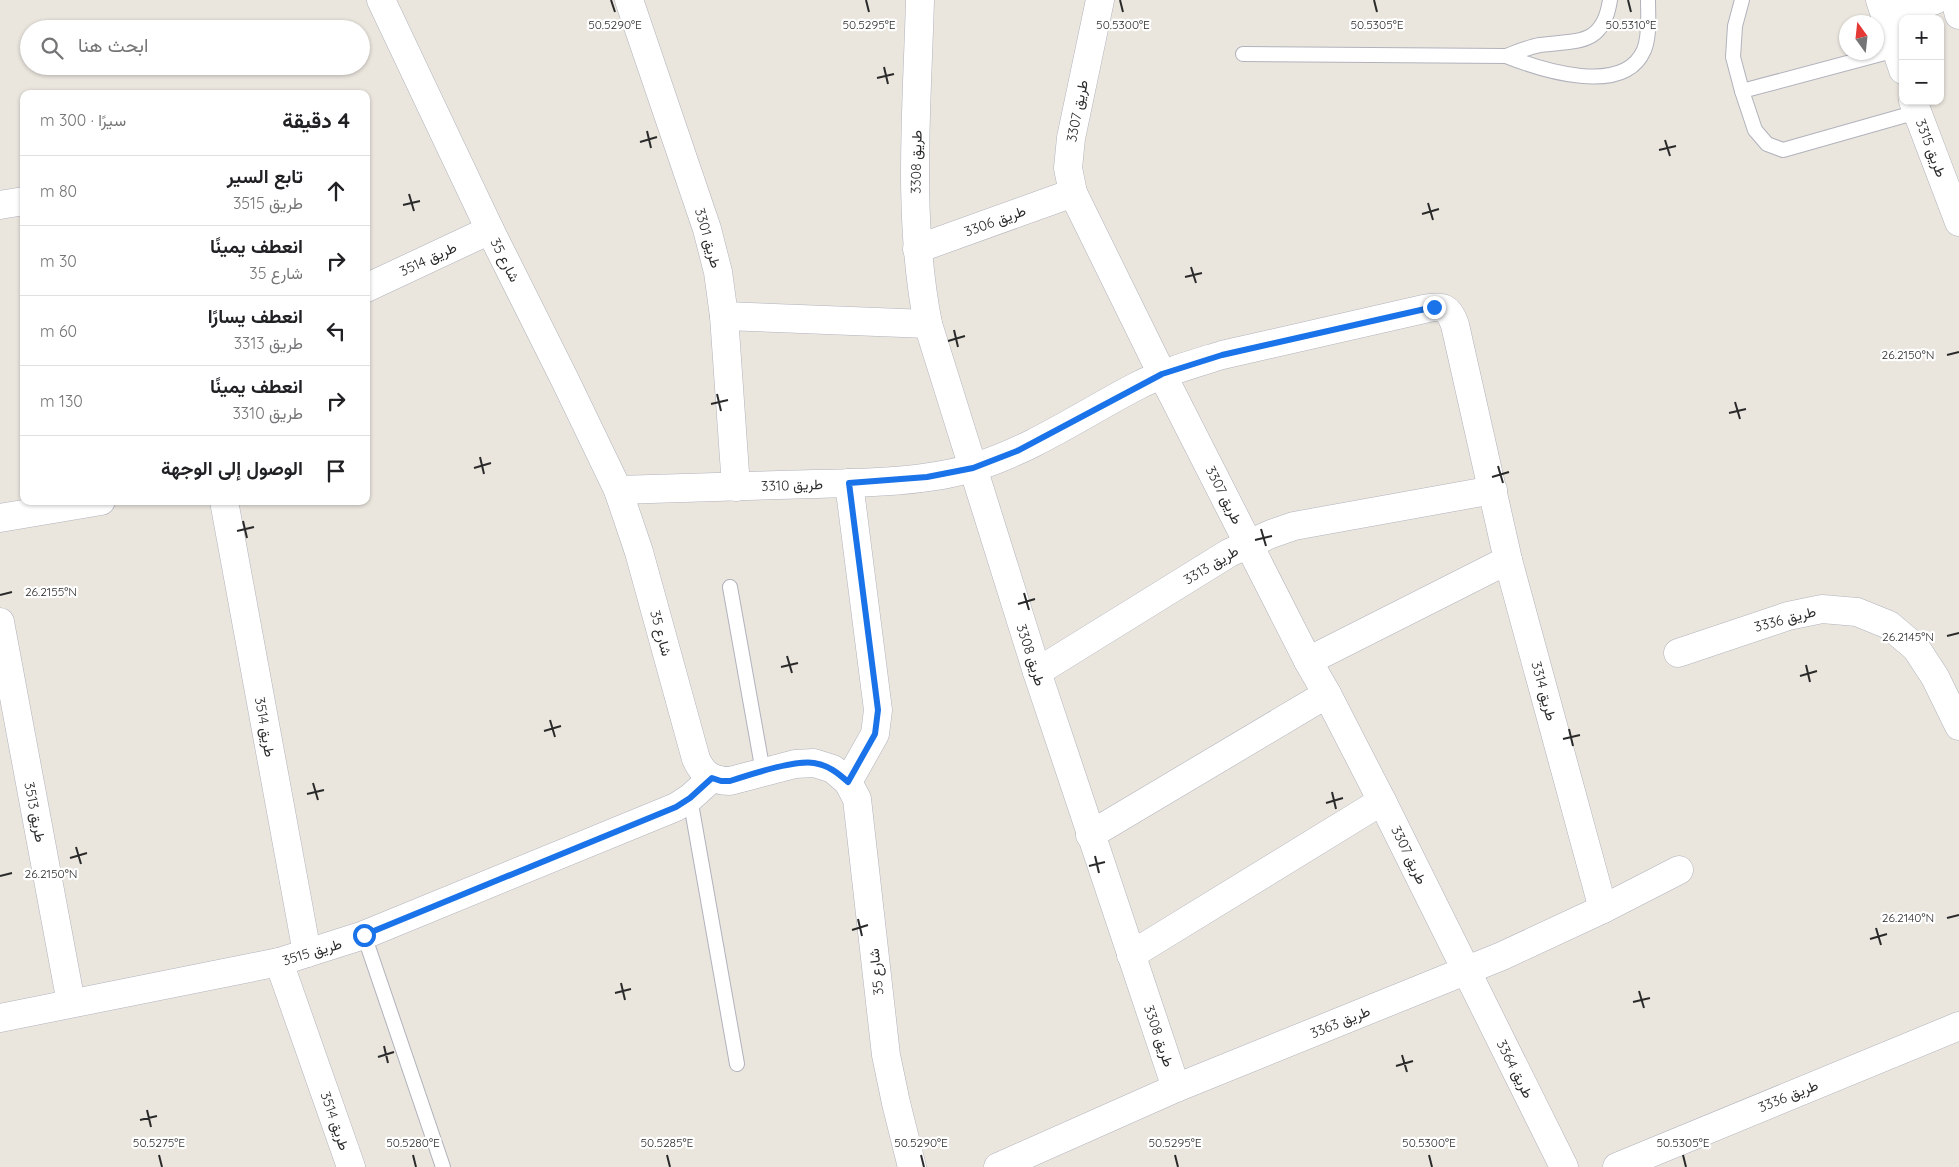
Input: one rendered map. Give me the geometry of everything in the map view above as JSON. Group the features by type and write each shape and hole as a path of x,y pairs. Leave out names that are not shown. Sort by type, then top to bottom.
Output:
{"street":[{"name":"شارع 35","path":"381,0 490,230 566,380 618,490 639,552 696,759 705,774 712,778"},
{"name":"طريق 3301","path":"629,0 708,230 718,272 724,316 736,487"},
{"name":"طريق 3308","path":"920,0 915,207 917,249 928,324 1036,672 1176,1088"},
{"name":"طريق 3307","path":"1100,0 1071,138 1068,168 1073,193 1162,374 1308,661 1382,801 1466,970"},
{"path":"1899,60 1882,9 1935,0"},
{"path":"1955,0 1959,14"},
{"name":"طريق 3315","path":"1915,107 1959,222"},
{"name":"طريق 3306","path":"917,249 1073,193"},
{"path":"0,205 20,202"},
{"name":"طريق 3514","path":"370,286 490,230"},
{"name":"طريق 3310","path":"618,490 849,483 927,477 973,468 1017,451 1162,374 1222,355 1424,309 1444,308"},
{"name":"طريق 3314","path":"1444,308 1452,314 1455,325 1508,560 1603,909"},
{"path":"724,316 928,324"},
{"path":"712,778 730,781 795,764 814,763 833,769 848,782 875,734 878,710 849,483"},
{"name":"طريق 3313","path":"1036,672 1229,553 1249,543 1294,526 1493,490"},
{"path":"0,518 77,505"},
{"name":"طريق 3514","path":"225,505 307,953"},
{"path":"1308,661 1508,560"},
{"name":"طريق 3336","path":"1678,653 1788,616 1822,609 1857,612 1889,625 1916,648 1935,677 1959,726"},
{"name":"طريق 3513","path":"0,622 71,1003"},
{"path":"1090,835 1327,694"},
{"name":"طريق 3515","path":"0,1018 279,962 364,935 676,807 690,798 712,778"},
{"name":"شارع 35","path":"848,782 857,799 860,818 879,1007 886,1055 912,1167"},
{"path":"1131,955 1382,801"},
{"name":"طريق 3363","path":"998,1167 1176,1088 1502,956 1603,909 1679,870"},
{"name":"طريق 3514","path":"279,962 351,1167"},
{"name":"طريق 3364","path":"1466,970 1564,1167"},
{"name":"طريق 3336","path":"1616,1167 1959,1026"}],"lane":[{"path":"1243,54 1506,56 1537,46 1576,42 1586,39 1595,33 1607,17 1610,0"},
{"path":"1506,56 1532,66 1560,73 1583,75 1617,74 1634,65 1645,48 1648,0"},
{"path":"1742,0 1735,26 1733,57 1742,91 1756,130 1767,144 1783,150 1915,107"},
{"path":"1742,91 1899,60"},
{"path":"730,587 762,772"},
{"path":"690,798 737,1064"},
{"path":"364,935 443,1167"}],"route":[{"path":"364,935 676,807 690,798 712,778 730,781 795,764 814,763 833,769 848,782 875,734 878,710 876,682 849,483 927,477 973,468 1017,451 1162,374 1222,355 1434,307"}]}
